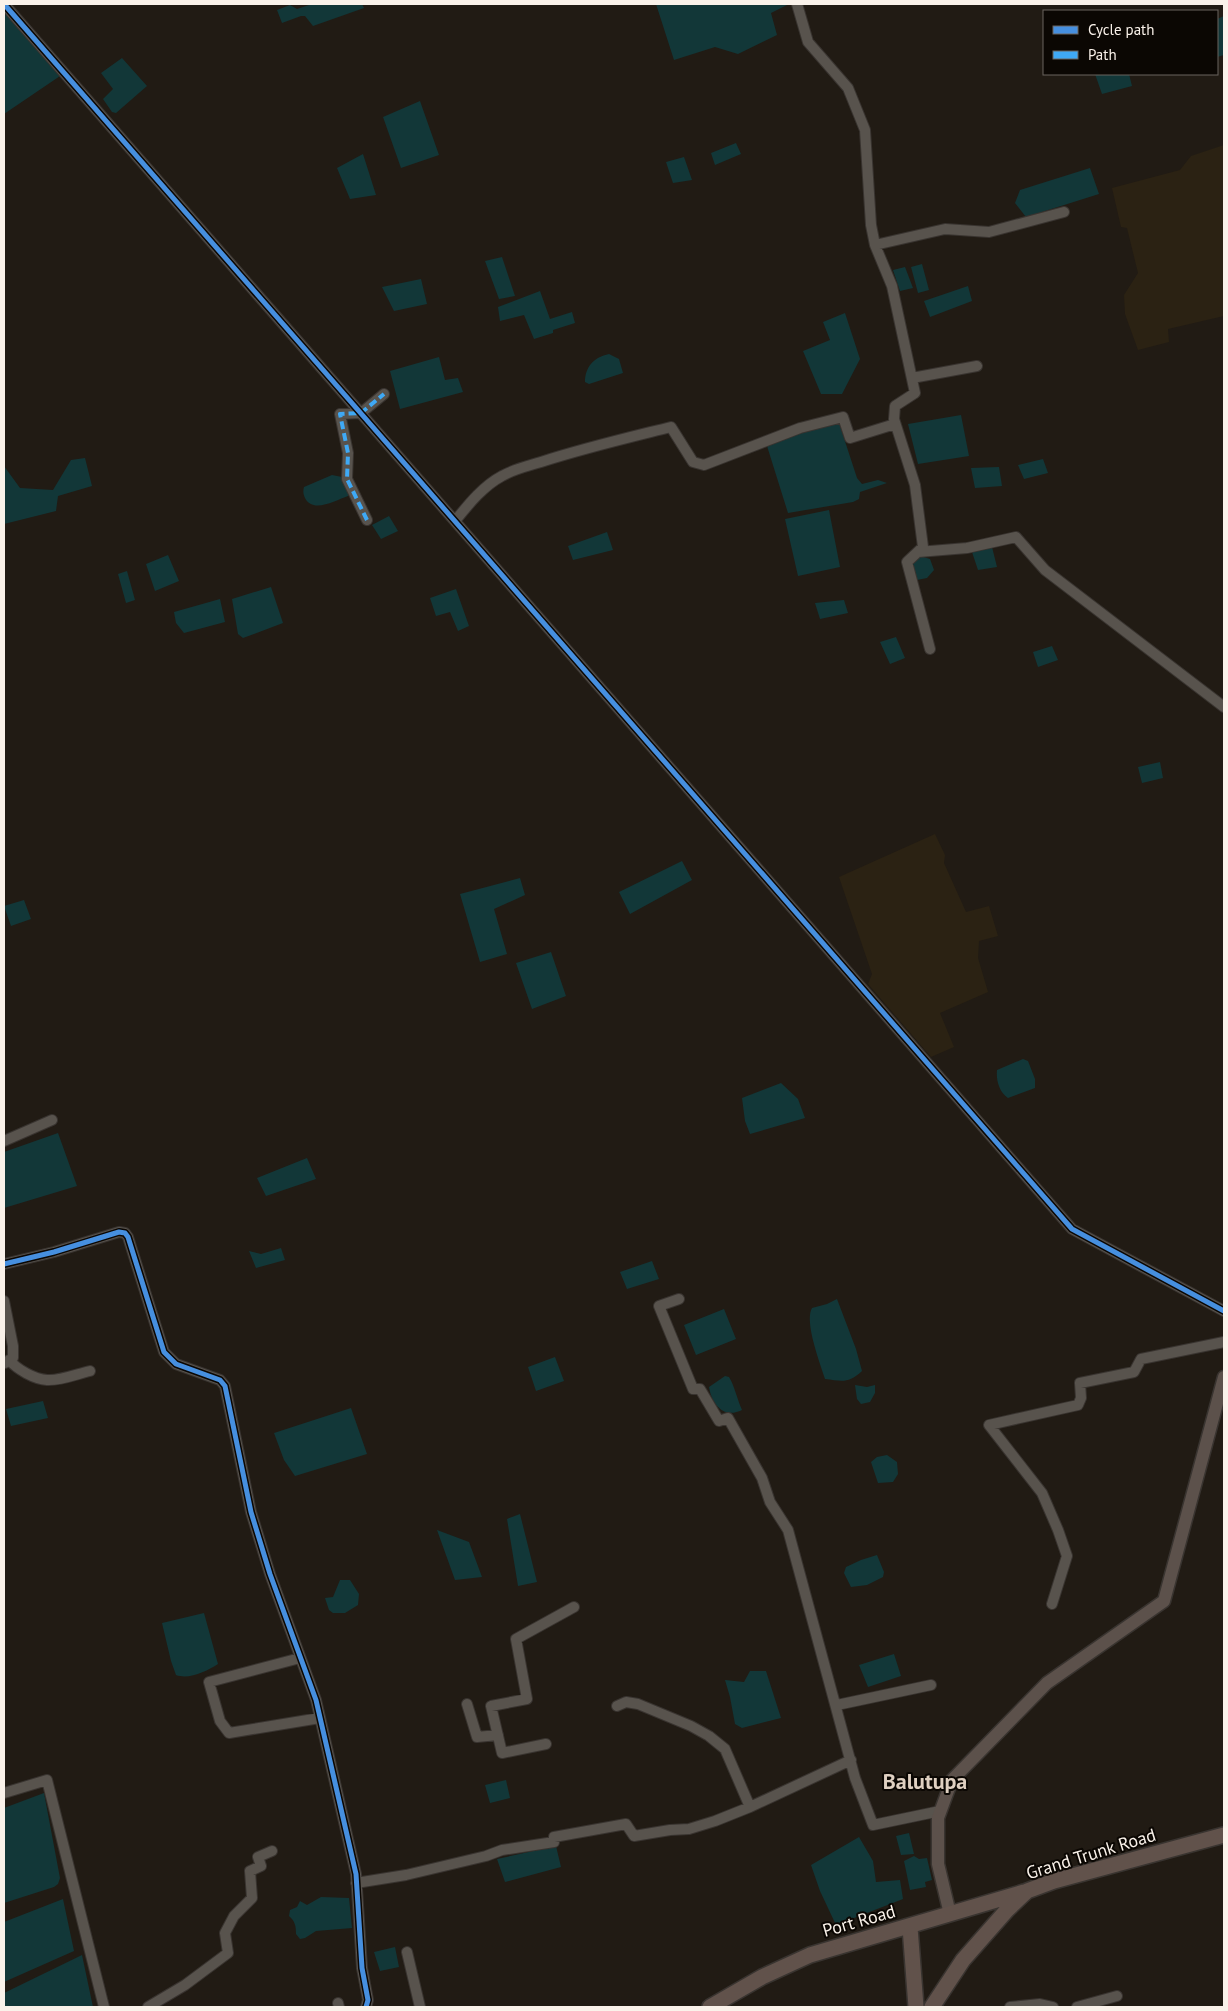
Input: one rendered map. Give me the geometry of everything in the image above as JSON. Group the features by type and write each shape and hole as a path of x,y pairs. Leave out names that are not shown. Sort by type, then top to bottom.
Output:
{"highway":[{"name":"Grand Trunk Road","path":"932,2007 952,1974 973,1947 1027,1891 1054,1881 1224,1835"},
{"name":"Port Road","path":"710,2007 762,1977 810,1955 1027,1891"},
{"path":"910,1927 916,2007"}],"main road":[{"path":"950,1914 938,1864 938,1818 952,1780 1047,1683 1164,1601 1224,1377"}],"street":[{"path":"4,4 1072,1229 1224,1311"},
{"path":"797,4 808,42 848,88 865,130 875,245 892,286 915,393 895,406 894,419 915,484 923,547 907,562 930,649"},
{"path":"875,245 945,229 989,232 1064,212"},
{"path":"912,378 977,366"},
{"path":"366,520 347,479 348,453 340,414 361,412 384,394"},
{"path":"455,521 490,484 501,476 519,468 568,453 671,427 693,462 704,464 800,428 843,417 850,438 896,424"},
{"path":"918,552 967,548 1016,537 1045,570 1224,707"},
{"path":"4,1141 52,1120"},
{"path":"4,1264 54,1252 119,1232 125,1233 128,1237 164,1352 176,1364 220,1380 224,1386 251,1512 270,1574 316,1700 356,1883 362,1968 368,2000 366,2007"},
{"path":"679,1299 659,1306 693,1389 700,1388 719,1421 728,1418 762,1478 770,1502 788,1530 837,1705 855,1778 873,1824 940,1811"},
{"path":"4,1301 13,1346 13,1358 6,1362 24,1372 47,1380 90,1371"},
{"path":"1052,1604 1067,1556 1058,1530 1042,1493 989,1425 1078,1405 1081,1398 1080,1383 1134,1372 1141,1359 1224,1342"},
{"path":"546,1744 502,1753 491,1706 527,1699 516,1638 574,1607"},
{"path":"300,1658 209,1682 220,1722 229,1734 320,1718"},
{"path":"837,1705 931,1685"},
{"path":"616,1706 626,1702 638,1704 691,1726 718,1742 724,1749 750,1807"},
{"path":"467,1704 477,1737 498,1734"},
{"path":"356,1883 406,1875 486,1856 502,1850 554,1842 554,1837 626,1824 634,1836 689,1829 750,1807 851,1760"},
{"path":"4,1793 47,1780 104,2007"},
{"path":"148,2007 184,1985 228,1952 225,1933 234,1916 252,1898 250,1871 261,1866 258,1857 272,1851"},
{"path":"407,1952 420,2007"},
{"path":"1077,2007 1117,1996"},
{"path":"1010,2007 1040,2004 1053,2007"}],"shaded area":[{"path":"1224,145 1224,316 1168,329 1169,342 1138,350 1125,314 1124,295 1138,273 1127,228 1121,227 1112,188 1180,170 1191,156"},
{"path":"935,834 945,855 944,863 966,912 989,906 998,936 979,941 978,958 988,992 940,1013 954,1047 931,1057 868,984 872,974 839,877"}],"water":[{"path":"312,4 362,4 364,8 313,26 305,16 282,23 277,10 290,5 297,9"},
{"path":"656,4 789,4 771,13 777,35 738,54 715,47 674,60"},
{"path":"4,10 63,74 4,114"},
{"path":"1224,16 1224,55 1218,57 1218,19"},
{"path":"122,58 147,86 116,113 112,112 103,99 113,89 101,73"},
{"path":"1095,75 1129,75 1132,86 1102,94"},
{"path":"420,101 439,155 401,168 383,117"},
{"path":"736,143 741,154 715,165 711,153"},
{"path":"363,154 376,195 350,199 337,168"},
{"path":"684,157 692,180 673,183 666,162"},
{"path":"1090,168 1099,194 1026,217 1015,203 1020,190"},
{"path":"502,257 515,296 499,299 485,261"},
{"path":"922,264 929,290 918,293 911,267"},
{"path":"905,267 913,288 900,291 893,270"},
{"path":"421,279 427,304 394,311 382,287"},
{"path":"968,286 972,301 930,317 924,301"},
{"path":"540,291 550,319 572,312 575,323 534,339 524,315 500,321 498,307"},
{"path":"845,313 860,359 842,394 821,394 803,351 830,340 823,322"},
{"path":"609,354 619,359 623,373 589,384 585,382 585,377 591,364 604,355"},
{"path":"439,357 445,380 458,378 463,392 400,409 390,371"},
{"path":"961,415 969,456 918,464 908,424"},
{"path":"839,423 857,478 862,484 878,480 887,483 860,492 859,499 853,502 788,513 767,446 791,435"},
{"path":"85,458 92,486 58,496 56,511 4,524 4,466 20,488 53,490 71,460"},
{"path":"1043,459 1048,473 1024,479 1018,465"},
{"path":"999,467 1002,486 975,488 971,468"},
{"path":"332,475 342,477 349,491 348,496 331,503 313,505 309,503 304,495 304,487"},
{"path":"829,510 840,567 798,576 785,519"},
{"path":"389,516 398,531 381,539 372,525"},
{"path":"607,532 613,550 573,560 568,546"},
{"path":"992,547 997,567 978,570 972,552"},
{"path":"168,555 179,581 155,591 146,564"},
{"path":"920,556 930,559 934,570 927,578 917,580 911,564"},
{"path":"127,571 135,600 126,603 118,574"},
{"path":"271,587 283,623 243,638 238,634 232,599"},
{"path":"456,589 469,626 458,631 450,612 436,616 430,598"},
{"path":"220,599 225,622 184,633 176,623 174,612"},
{"path":"844,600 848,613 820,619 815,603"},
{"path":"896,637 905,658 890,664 880,642"},
{"path":"1052,646 1058,660 1038,667 1033,652"},
{"path":"1160,762 1163,778 1142,783 1138,767"},
{"path":"682,861 692,880 630,914 619,892"},
{"path":"520,878 525,895 494,909 507,954 480,962 460,894"},
{"path":"24,900 31,919 11,926 4,906"},
{"path":"551,952 566,996 532,1009 516,963"},
{"path":"1023,1059 1028,1061 1035,1079 1035,1088 1008,1098 999,1086 997,1070"},
{"path":"781,1083 798,1099 805,1118 750,1134 745,1121 742,1098"},
{"path":"58,1133 77,1186 4,1208 4,1152"},
{"path":"307,1158 316,1179 266,1196 257,1178"},
{"path":"281,1248 285,1260 256,1268 249,1251 261,1254"},
{"path":"652,1261 659,1279 627,1289 620,1272"},
{"path":"837,1299 856,1349 862,1371 845,1381 825,1379 810,1323 812,1308"},
{"path":"724,1309 736,1339 696,1355 684,1325"},
{"path":"555,1357 564,1381 536,1391 528,1367"},
{"path":"725,1376 729,1377 731,1381 742,1410 730,1413 724,1411 716,1405 713,1399 709,1387"},
{"path":"855,1385 867,1387 875,1385 875,1393 870,1402 861,1404 857,1399"},
{"path":"43,1401 48,1418 11,1426 6,1409"},
{"path":"351,1408 367,1454 295,1476 284,1460 274,1433"},
{"path":"887,1455 897,1462 898,1474 893,1482 878,1483 871,1462 877,1457"},
{"path":"520,1514 537,1582 518,1586 507,1519"},
{"path":"437,1530 469,1542 482,1577 455,1580"},
{"path":"877,1555 884,1572 883,1577 867,1585 851,1587 844,1573 846,1567"},
{"path":"340,1580 350,1580 359,1594 358,1605 345,1613 333,1613 329,1610 325,1598 333,1597"},
{"path":"204,1613 218,1664 192,1676 176,1675 162,1623"},
{"path":"894,1654 901,1676 868,1687 859,1665"},
{"path":"750,1671 766,1671 781,1718 742,1728 735,1724 725,1680 744,1682"},
{"path":"506,1780 510,1798 490,1803 485,1785"},
{"path":"44,1793 60,1878 58,1884 54,1887 4,1903 4,1808"},
{"path":"909,1833 914,1854 901,1855 896,1836"},
{"path":"859,1837 873,1861 876,1882 900,1880 903,1899 836,1925 820,1891 811,1865"},
{"path":"556,1846 561,1867 505,1882 497,1859"},
{"path":"914,1856 919,1859 927,1858 932,1880 925,1882 926,1887 910,1890 904,1861"},
{"path":"321,1897 349,1898 352,1928 316,1931 300,1939 296,1934 294,1922 289,1916 290,1910 297,1907 300,1901 307,1905"},
{"path":"63,1899 74,1951 4,1982 4,1922"},
{"path":"395,1947 399,1967 380,1971 374,1952"},
{"path":"82,1955 93,2007 4,2007 4,1993"}],"marked path":[{"path":"367,520 347,479 348,453 340,414 361,413 384,394"}],"cycle path":[{"path":"4,4 1072,1229 1224,1311"},
{"path":"4,1264 54,1252 119,1232 125,1233 128,1237 164,1352 176,1364 220,1380 225,1386 251,1512 270,1574 316,1700 356,1874 362,1968 368,2000 366,2007"}],"district":[{"name":"Balutupa","path":"925,1781"}]}
